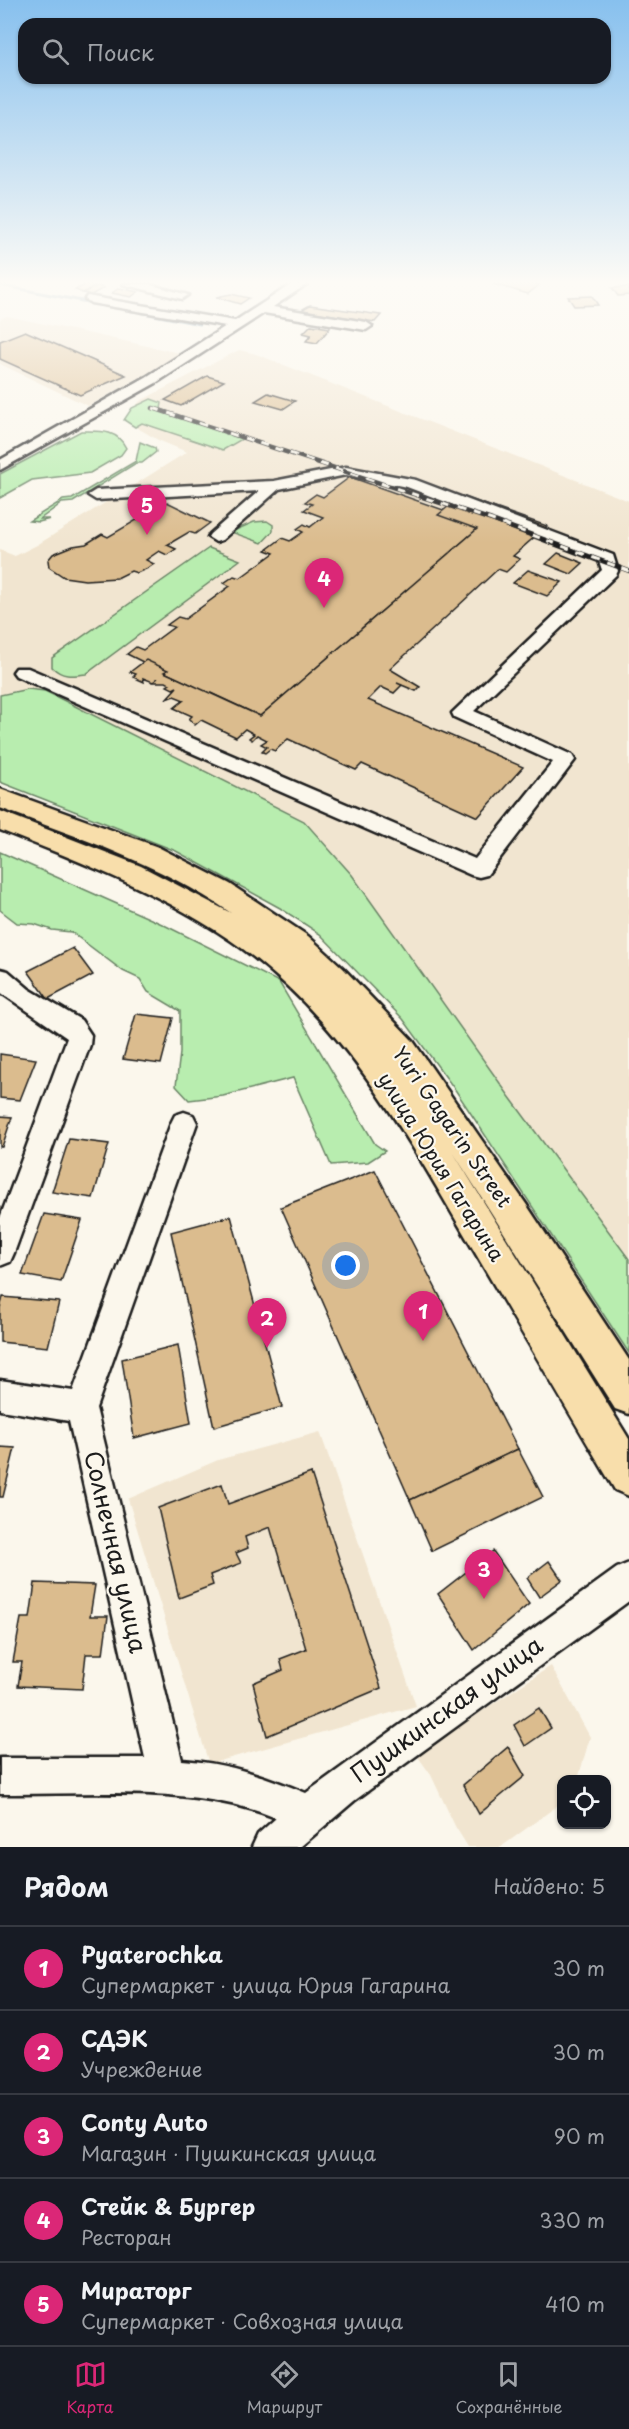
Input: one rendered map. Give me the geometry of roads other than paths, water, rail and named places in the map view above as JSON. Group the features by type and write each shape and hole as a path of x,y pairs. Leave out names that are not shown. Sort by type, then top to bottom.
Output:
{"main road":[{"name":"Yuri Gagarin Street","path":"0,798 147,854 220,891 290,939 333,976 402,1050 514,1215 629,1395"},
{"name":"улица Юрия Гагарина","path":"0,820 123,869 206,910 256,943 298,979 341,1021 400,1095 629,1476"}],"street":[{"path":"0,466 164,370"},
{"path":"22,672 479,869 565,760 460,713 610,571 607,558 411,483 346,471 274,486 96,495"},
{"path":"216,537 274,486"},
{"path":"0,978 21,996 72,1027 79,1035 78,1045 38,1157 0,1253"},
{"path":"0,1395 81,1408 99,1364 184,1123"},
{"name":"Солнечная улица","path":"81,1408 168,1777"},
{"name":"Пушкинская улица","path":"271,1847 310,1814 492,1677 629,1580"},
{"path":"0,1776 168,1777 209,1780 253,1790 310,1814"}],"railway":[{"path":"153,408 492,520 629,571"}],"place":[{"name":"Мираторг","path":"147,535"},
{"name":"Стейк & Бургер","path":"324,608"},
{"name":"Pyaterochka","path":"423,1341"},
{"name":"СДЭК","path":"267,1348"},
{"name":"Conty Auto","path":"484,1599"}]}
